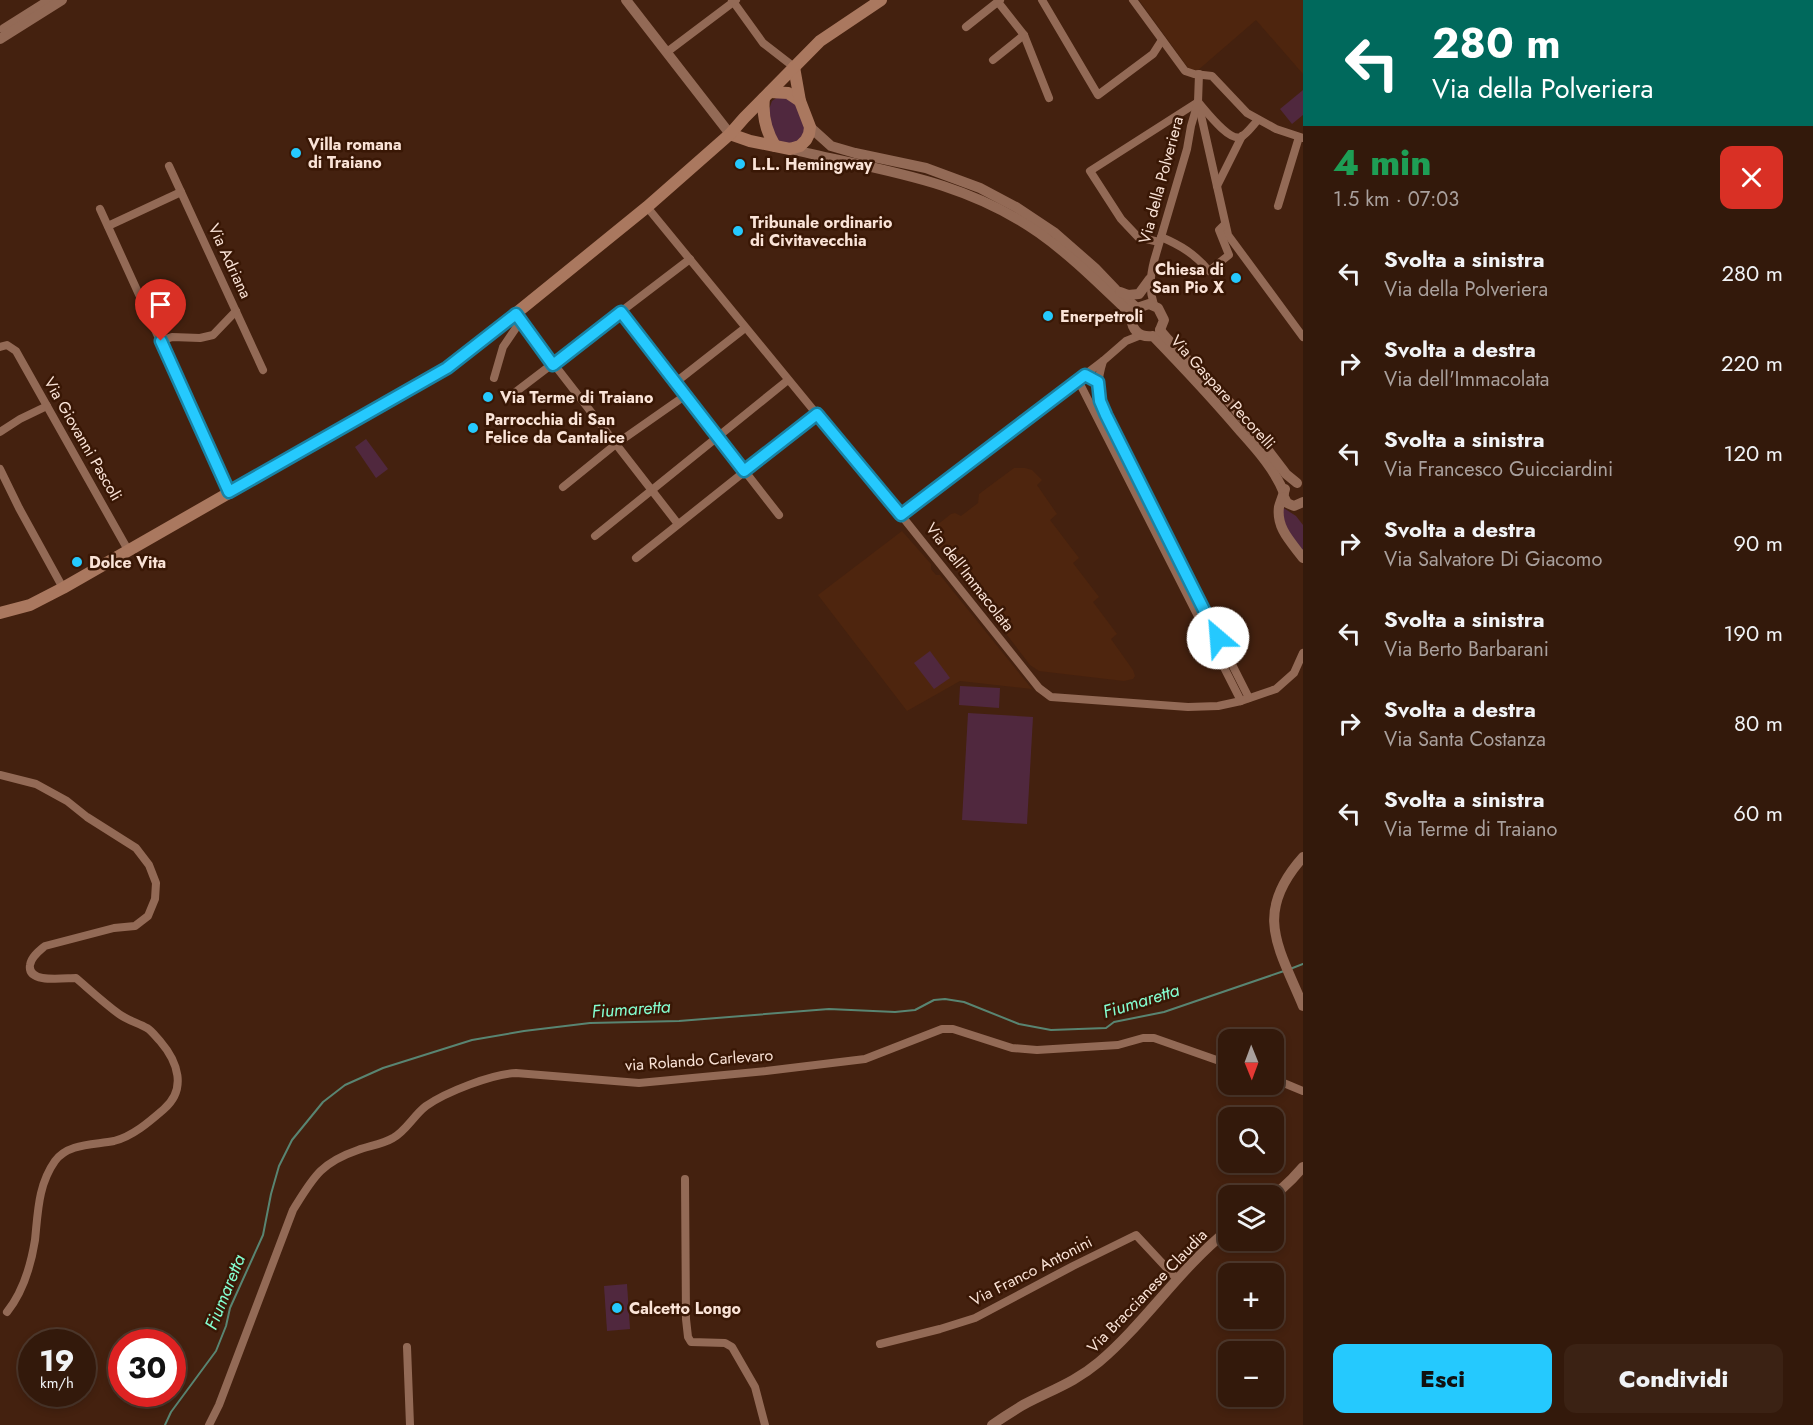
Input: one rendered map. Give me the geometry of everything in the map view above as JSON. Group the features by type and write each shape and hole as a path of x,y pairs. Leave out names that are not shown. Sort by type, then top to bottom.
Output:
{"main road":[{"path":"0,613 30,604 63,588 447,368 518,318 647,207 730,134 820,41 881,0"},
{"path":"730,134 750,141 790,149 801,146 809,134 810,127 800,101 794,67"},
{"path":"767,95 788,93 800,101"},
{"path":"767,95 763,118 775,146"},
{"path":"0,603 30,604"}],"street":[{"path":"0,31 50,0"},
{"path":"0,39 62,0"},
{"path":"626,0 730,134"},
{"path":"1042,0 1098,95 1153,54 1162,40"},
{"path":"1133,0 1185,71 1212,76 1247,113 1258,120 1301,137 1278,207"},
{"path":"667,52 734,1 763,43 794,67"},
{"path":"966,27 999,1 1024,35 1049,98"},
{"path":"993,60 1024,35"},
{"name":"Via della Polveriera","path":"1140,312 1150,293 1150,279 1160,239 1187,149 1198,102 1199,74"},
{"path":"1198,102 1229,136 1238,138 1242,136"},
{"path":"1198,102 1090,171 1121,219 1138,237 1160,239 1180,245 1198,258 1209,271 1229,255 1219,230 1225,224"},
{"path":"1198,102 1228,235 1303,337"},
{"path":"1216,186 1242,136 1258,120"},
{"name":"Via Gaspare Pecorelli","path":"810,127 831,146 926,168 980,188 1016,207 1055,233 1140,312"},
{"name":"Via Gaspare Pecorelli","path":"790,149 930,180 997,208 1039,233 1140,312"},
{"name":"Via Adriana","path":"169,166 263,370"},
{"path":"108,226 181,192"},
{"name":"Via dell'Immacolata","path":"647,207 901,515 1039,688 1051,697 1188,707 1218,706 1245,700 1276,689 1294,673 1303,653"},
{"path":"100,209 229,492"},
{"path":"509,397 690,259"},
{"path":"1116,290 1128,295 1139,294 1150,279"},
{"name":"Via Gaspare Pecorelli","path":"1140,312 1158,308 1163,316 1163,325 1151,334"},
{"path":"161,341 172,337 200,338 213,335 236,311"},
{"path":"621,312 779,515"},
{"path":"901,515 1103,361 1126,341 1140,312"},
{"name":"Via Gaspare Pecorelli","path":"1140,312 1137,333 1151,334 1171,343 1224,396 1286,474 1301,485"},
{"path":"494,378 503,346 518,318 678,524"},
{"path":"676,382 746,328"},
{"path":"1126,341 1151,334"},
{"name":"Via Gaspare Pecorelli","path":"1151,334 1192,376 1262,457 1279,481 1284,495"},
{"name":"Via Giovanni Pascoli","path":"4,346 16,351 129,550"},
{"path":"1084,390 1094,388 1103,361"},
{"path":"1082,377 1097,383"},
{"path":"1082,377 1084,390 1245,700"},
{"path":"595,536 788,380"},
{"path":"1097,383 1100,401 1106,415 1245,700"},
{"path":"563,487 615,444 686,395"},
{"path":"0,432 47,406"},
{"path":"636,558 817,414"},
{"path":"0,469 63,588"},
{"path":"1301,485 1287,487 1279,507 1279,524 1303,558"},
{"path":"1284,495 1290,505 1301,507"},
{"path":"0,775 36,784 67,801 87,817 136,848 149,865 156,883 155,899 148,916 135,926 114,928 45,946 30,962 30,971 33,976 41,978 76,978 120,1015 149,1029 168,1050 175,1064 178,1081 177,1093 168,1105 132,1134 66,1151 56,1160 47,1174 40,1194 34,1243 26,1276 15,1303 7,1312"},
{"path":"1303,857 1287,876 1274,906 1274,932 1303,1006"},
{"name":"via Rolando Carlevaro","path":"209,1425 219,1405 293,1210 310,1180 332,1161 394,1138 426,1106 456,1090 504,1073 516,1072 639,1083 865,1059 942,1029 953,1029 1012,1048 1037,1050 1118,1045 1143,1038 1154,1038 1218,1060"},
{"path":"1284,1083 1303,1091"},
{"path":"1284,1187 1303,1167"},
{"path":"685,1179 688,1337 691,1342 725,1343 732,1347 755,1387 765,1425"},
{"name":"Via Franco Antonini","path":"879,1344 975,1318 1136,1235 1177,1279"},
{"name":"Via Braccianese Claudia","path":"992,1425 1023,1405 1055,1391 1085,1373 1124,1338 1177,1279 1218,1240"},
{"path":"407,1347 410,1425"}],"shaded area":[{"path":"1139,0 1303,0 1303,74 1256,20 1197,71 1189,69"},
{"path":"1303,90 1303,115 1292,124 1280,109"},
{"path":"779,96 796,102 805,130 801,141 788,146 775,139 768,112 772,101"},
{"path":"366,439 388,469 376,478 355,447"},
{"path":"1014,468 1032,470 1042,480 1037,485 1057,514 1050,520 1079,558 1073,563 1099,597 1093,602 1117,634 1111,639 1133,670 1135,676 1133,679 1124,681 1039,671 1030,665 928,532 951,514 961,516 978,503 979,494"},
{"path":"1282,507 1296,516 1303,525 1303,553 1285,529"},
{"path":"902,531 1032,689 960,681 907,711 818,595"},
{"path":"930,651 950,678 934,689 914,663"},
{"path":"960,686 1000,688 999,708 959,705"},
{"path":"968,713 1033,717 1027,824 962,820"},
{"name":"Calcetto Longo","path":"627,1284 630,1329 607,1331 604,1286"}],"waterway":[{"name":"Fiumaretta","path":"1290,969 1303,964"},
{"name":"Fiumaretta","path":"165,1425 171,1412 216,1351 230,1308 263,1235 279,1166 292,1140 323,1102 345,1085 383,1068 472,1040 524,1031 590,1023 679,1021 829,1009 895,1012 915,1010 934,1000 945,999 964,1002 1019,1024 1051,1030 1106,1028 1114,1022 1164,1012 1284,971"}],"place":[{"name":"Villa romana di Traiano","path":"296,153"},
{"name":"L.L. Hemingway","path":"740,164"},
{"name":"Tribunale ordinario di Civitavecchia","path":"738,231"},
{"name":"Chiesa di San Pio X","path":"1236,278"},
{"name":"Enerpetroli","path":"1048,316"},
{"name":"Via Terme di Traiano","path":"488,397"},
{"name":"Parrocchia di San Felice da Cantalice","path":"473,428"},
{"name":"Dolce Vita","path":"77,562"},
{"name":"Calcetto Longo","path":"617,1308"}],"route":[{"path":"161,341 229,492 447,368 516,314 553,365 621,312 744,471 817,414 901,515 1085,375 1098,382 1097,390 1106,415 1218,638"}]}
